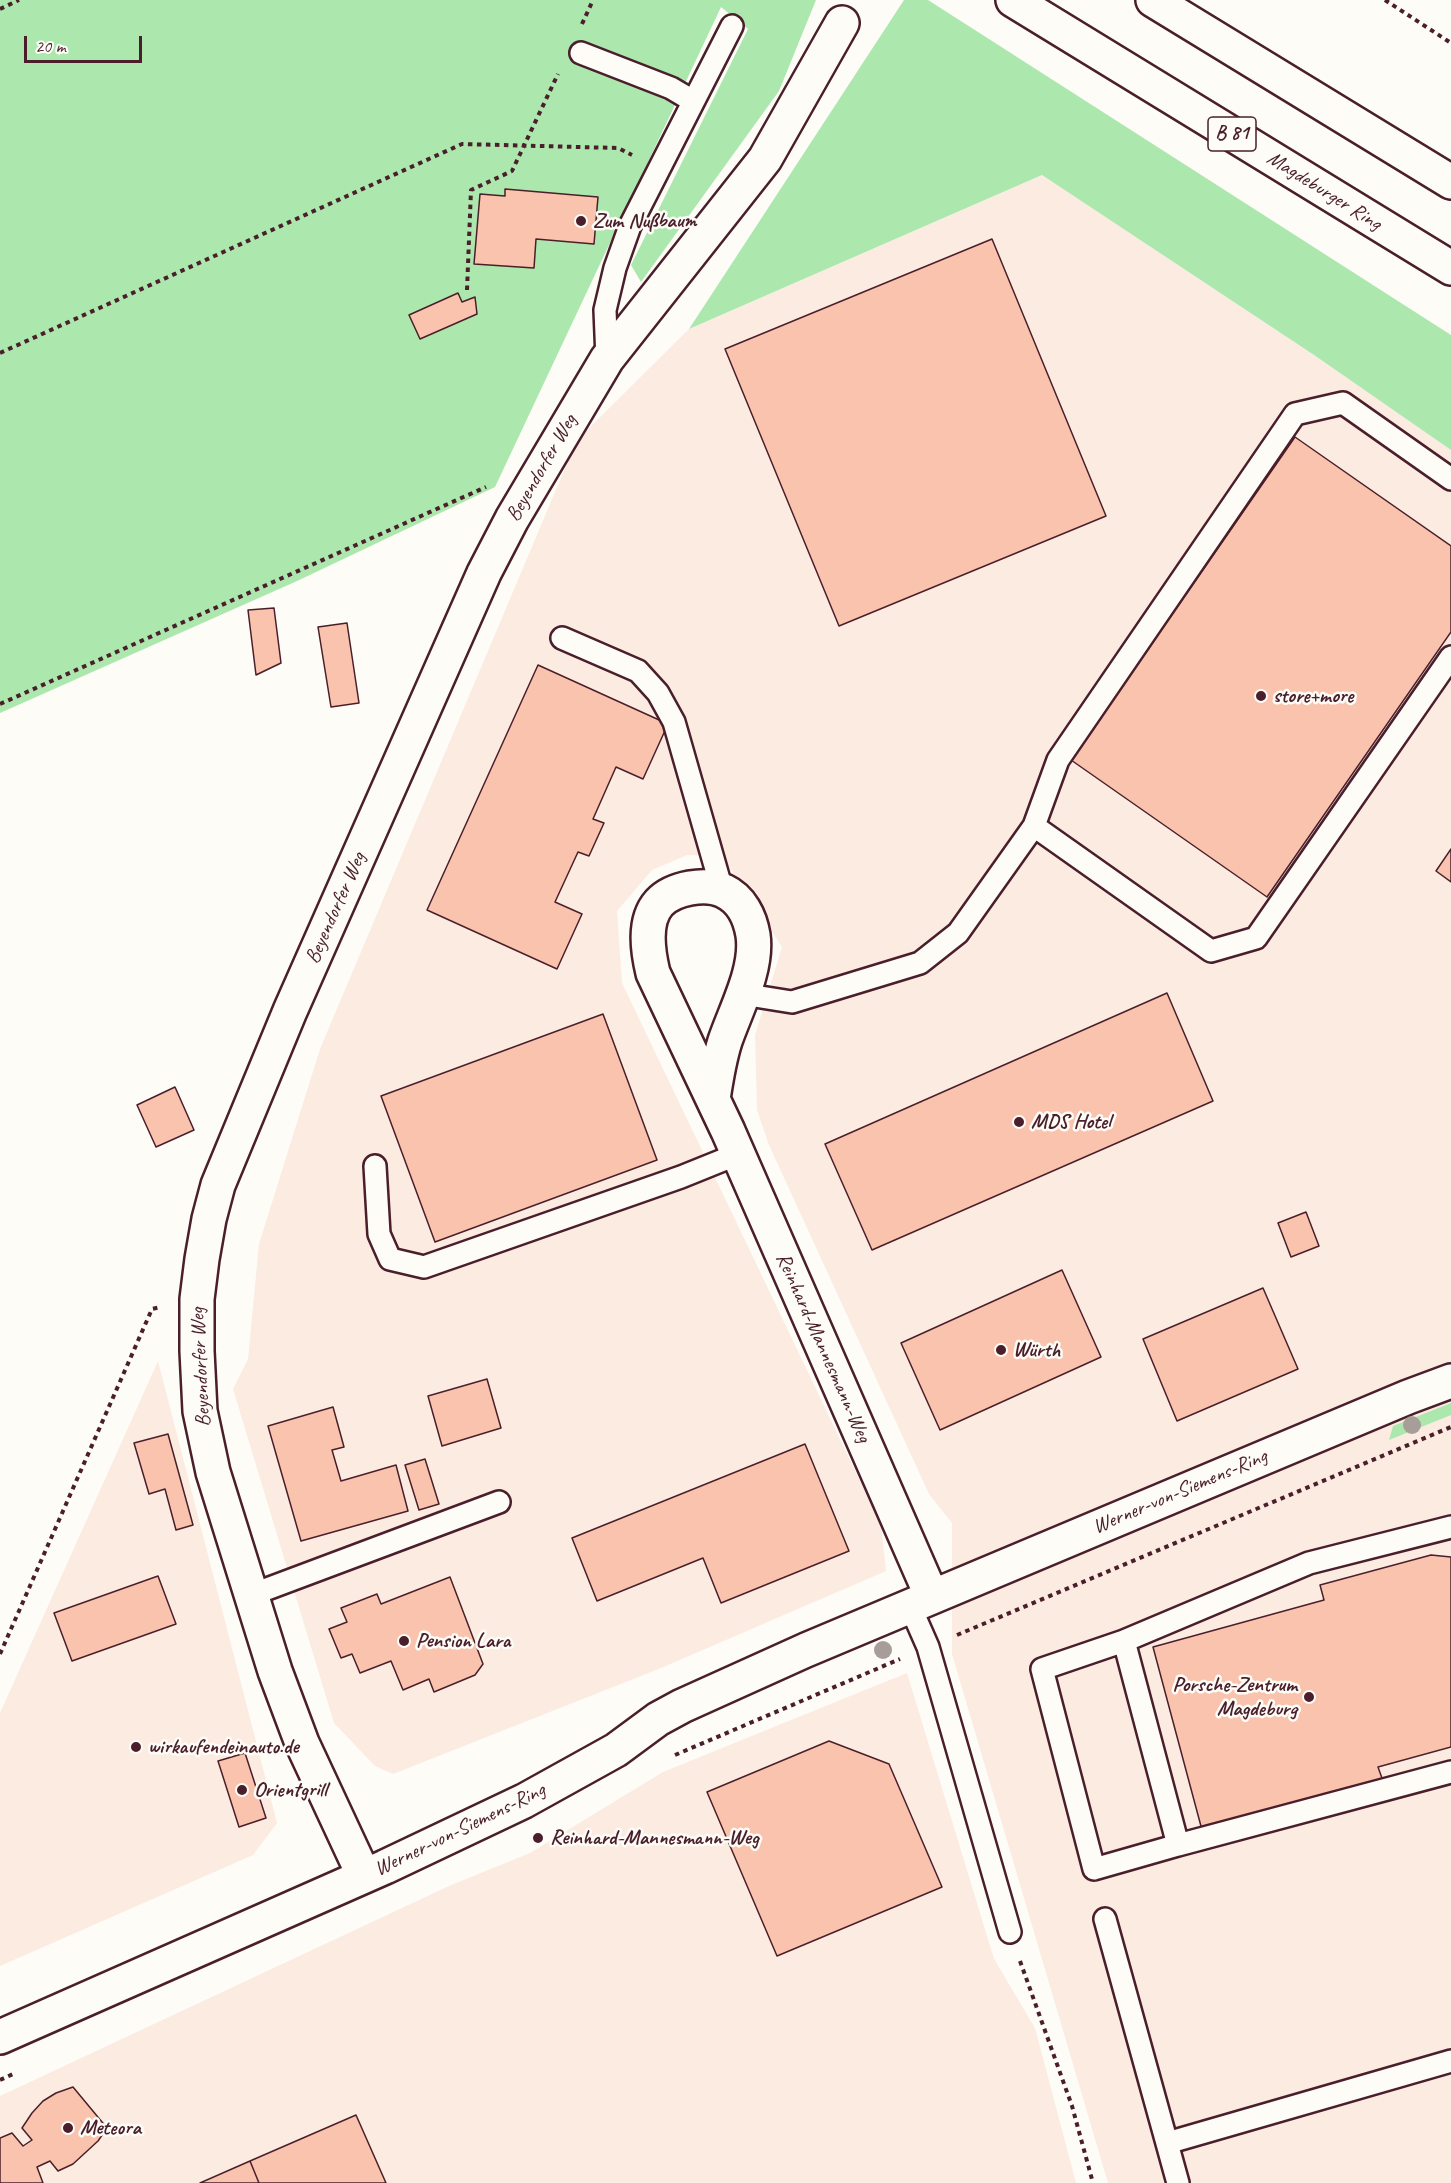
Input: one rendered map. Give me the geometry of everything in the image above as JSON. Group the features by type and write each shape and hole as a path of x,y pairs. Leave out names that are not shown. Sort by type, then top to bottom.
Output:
{"main road":[{"name":"Magdeburger Ring","path":"1013,0 1451,268"},
{"path":"1153,0 1451,182"},
{"name":"Beyendorfer Weg","path":"364,1876 302,1743 275,1671 213,1472 202,1422 197,1351 197,1299 207,1229 218,1185 290,1011 484,573 512,519 607,359 765,159 842,23"},
{"name":"Reinhard-Mannesmann-Weg","path":"723,890 695,887 678,891 659,903 649,926 648,952 653,974 738,1154 921,1602"},
{"path":"713,1099 717,1069 753,958 753,936 747,914 737,900 723,890"},
{"name":"Werner-von-Siemens-Ring","path":"0,2037 364,1876 524,1801 616,1750 658,1719 682,1706 806,1650 1451,1381"}],"lane":[{"path":"607,359 605,310 615,268 630,226 732,26"},
{"path":"581,53 671,88 693,101"},
{"path":"742,994 792,1002 920,963 958,933 1034,826 1058,760 1295,414 1343,403 1451,479"},
{"path":"562,638 638,671 658,693 674,722 723,890"},
{"path":"1034,826 1211,951 1256,938 1451,657"},
{"path":"375,1166 379,1234 390,1259 424,1267 681,1177 738,1154"},
{"path":"251,1595 499,1502"},
{"path":"1451,1527 1309,1563 1124,1641 1042,1669 1094,1869 1451,1772"},
{"path":"921,1602 928,1647 1010,1932"},
{"path":"1124,1641 1178,1845"},
{"path":"1105,1919 1178,2183"},
{"path":"1167,2143 1451,2061"}],"path":[{"path":"0,9 20,0"},
{"path":"1385,0 1451,43"},
{"path":"0,353 462,144 618,148 659,169"},
{"path":"466,290 471,190 512,171 525,145"},
{"path":"0,704 486,487"},
{"path":"0,1654 152,1309 197,1299"},
{"path":"670,1758 1451,1427"},
{"path":"1010,1932 1072,2106 1093,2183"}],"shaded area":[{"path":"1042,175 1314,355 1451,450 1451,2183 1108,2183 952,1654 952,1523 929,1494 769,1145 757,1110 755,1035 782,947 722,856 687,855 652,870 617,911 622,983 881,1525 886,1571 661,1668 393,1774 375,1766 334,1723 233,1389 248,1359 259,1244 320,1049 577,440 689,329"},
{"path":"158,1361 277,1823 253,1855 0,1966 0,1713"},
{"path":"907,1673 994,1959 1035,2028 1076,2183 0,2183 0,2096 449,1886 530,1853 663,1772"}],"green space":[{"path":"0,0 816,0 779,91 641,282 631,265 748,29 721,7 495,487 297,581 0,713"},
{"path":"904,0 928,0 1451,335 1451,450 1314,355 1042,175 689,329"},
{"path":"1451,1403 1451,1415 1389,1440 1393,1426"}],"building":[{"path":"505,189 598,197 594,244 536,239 534,268 474,264 480,194 505,196"},
{"path":"992,239 1106,516 839,626 725,349"},
{"path":"458,293 462,302 475,297 477,314 420,339 409,315"},
{"name":"store+more","path":"1295,437 1451,546 1451,632 1267,897 1071,760"},
{"path":"274,608 281,663 256,675 248,610"},
{"path":"347,623 359,703 331,707 318,627"},
{"path":"538,665 668,724 643,779 616,767 593,819 604,823 589,856 578,852 555,902 582,914 557,969 427,910"},
{"path":"1451,849 1451,882 1436,871"},
{"name":"MDS Hotel","path":"1167,993 1213,1101 872,1250 825,1144"},
{"path":"603,1014 657,1160 435,1242 381,1096"},
{"path":"175,1087 194,1130 156,1147 137,1105"},
{"path":"1306,1212 1319,1246 1291,1257 1278,1223"},
{"name":"Würth","path":"1062,1270 1101,1357 940,1430 901,1343"},
{"path":"1263,1288 1298,1369 1177,1421 1143,1339"},
{"path":"487,1379 501,1428 442,1446 428,1396"},
{"path":"333,1407 344,1447 332,1450 341,1481 396,1465 408,1511 301,1541 268,1426"},
{"path":"168,1434 193,1525 176,1530 165,1489 149,1494 134,1443"},
{"path":"805,1444 849,1551 721,1603 703,1558 597,1601 572,1538"},
{"path":"425,1459 439,1504 419,1510 405,1465"},
{"name":"Porsche-Zentrum Magdeburg","path":"1431,1555 1451,1557 1451,1747 1378,1767 1383,1781 1202,1830 1153,1647 1324,1600 1320,1585"},
{"path":"158,1576 176,1624 72,1661 54,1613"},
{"name":"Pension Lara","path":"450,1577 483,1664 475,1675 434,1692 429,1679 403,1690 391,1661 360,1673 352,1654 341,1658 329,1629 347,1622 341,1608 377,1594 381,1604"},
{"path":"829,1741 889,1764 942,1887 777,1956 707,1792"},
{"name":"Orientgrill","path":"245,1753 266,1818 239,1827 218,1761"},
{"path":"73,2087 107,2128 98,2141 73,2164 58,2171 50,2161 37,2167 43,2183 0,2183 0,2138 12,2133 23,2146 32,2140 22,2128 32,2113 43,2101"},
{"path":"356,2115 386,2183 259,2183 250,2161"},
{"path":"250,2161 259,2183 200,2183"}],"place":[{"name":"Zum Nußbaum","path":"581,221"},
{"name":"store+more","path":"1261,696"},
{"name":"MDS Hotel","path":"1019,1122"},
{"name":"Würth","path":"1001,1350"},
{"name":"Pension Lara","path":"404,1641"},
{"name":"Porsche-Zentrum Magdeburg","path":"1309,1697"},
{"name":"wirkaufendeinauto.de","path":"136,1747"},
{"name":"Orientgrill","path":"242,1790"},
{"name":"Reinhard-Mannesmann-Weg","path":"538,1838"},
{"name":"Meteora","path":"68,2128"}]}
